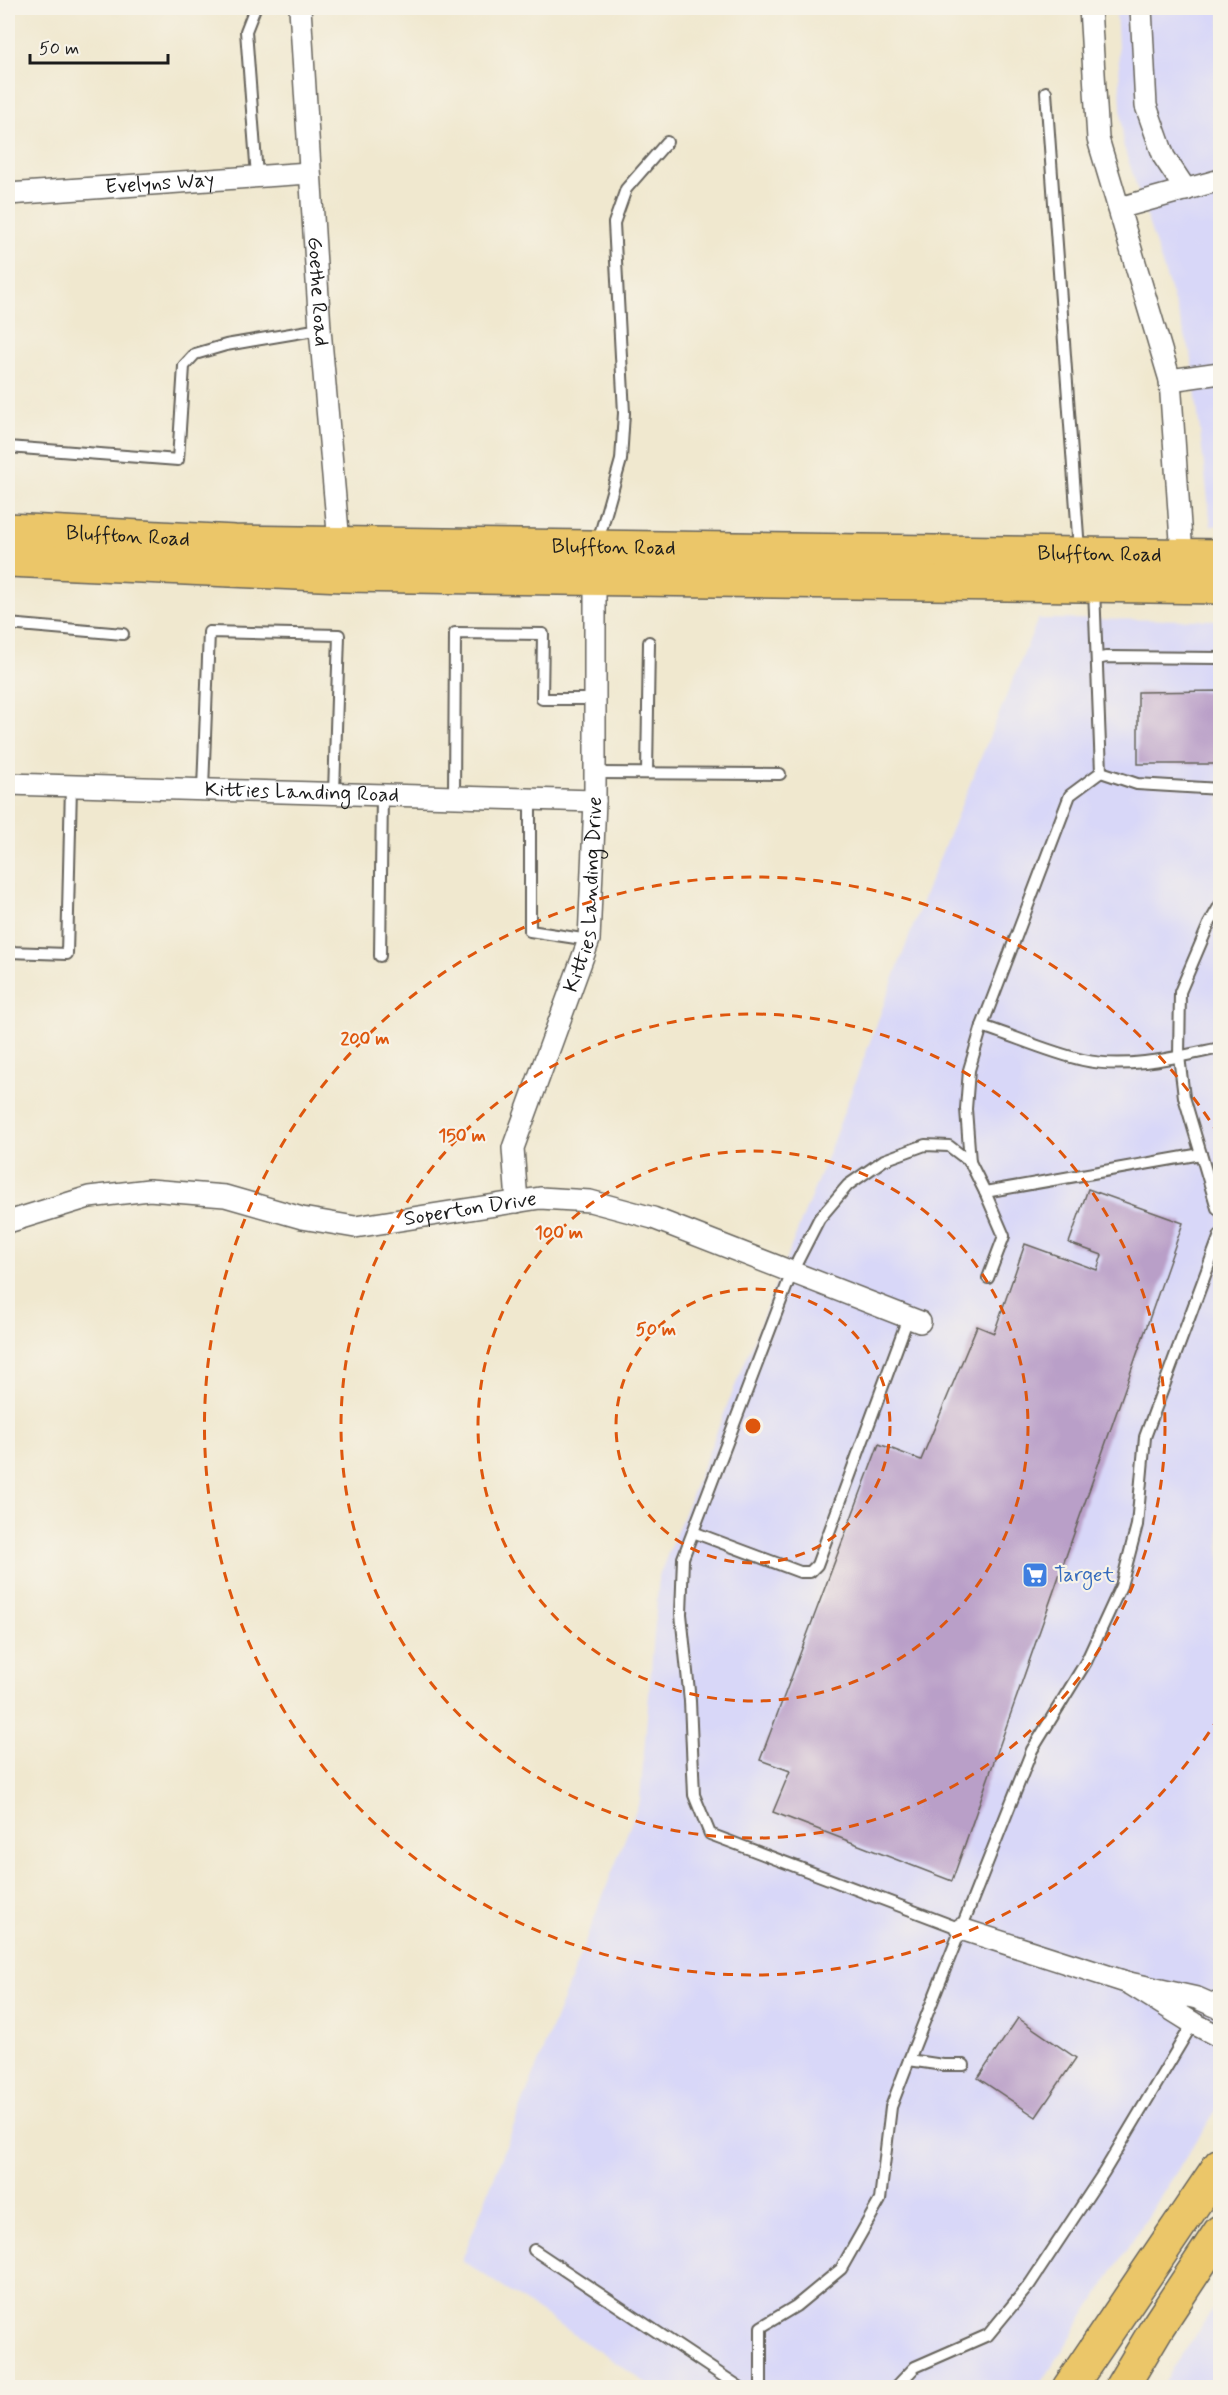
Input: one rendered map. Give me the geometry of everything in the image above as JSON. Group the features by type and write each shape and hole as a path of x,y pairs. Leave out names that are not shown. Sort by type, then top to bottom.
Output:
{"main road":[{"name":"Bluffton Road","path":"8,530 170,539 338,542 595,563 1094,585 1221,587"},
{"name":"Bluffton Road","path":"8,560 342,575 595,563 1080,554 1221,556"},
{"path":"1069,2388 1221,2166"},
{"path":"1121,2388 1158,2326 1221,2232"}],"street":[{"name":"Goethe Road","path":"300,8 320,330 342,575"},
{"path":"1090,8 1098,139 1170,380 1182,555"},
{"path":"1141,8 1146,106 1164,157 1186,190"},
{"name":"Evelyns Way","path":"8,194 309,172"},
{"path":"1119,208 1221,180"},
{"path":"1170,380 1221,373"},
{"name":"Kitties Landing Drive","path":"517,1202 513,1148 590,940 595,801 595,563"},
{"name":"Kitties Landing Road","path":"8,784 595,801"},
{"name":"Soperton Drive","path":"8,1222 89,1197 150,1190 225,1196 302,1218 356,1227 540,1198 590,1201 653,1218 914,1320"},
{"path":"961,1929 1129,1983 1197,1998 1221,2008"},
{"path":"1129,1983 1193,2023 1221,2037"}],"lane":[{"path":"255,8 246,31 257,176"},
{"path":"1046,92 1080,554"},
{"path":"595,563 621,460 624,413 614,223 626,189 667,142"},
{"path":"8,447 178,460 184,366 195,354 226,345 320,330"},
{"path":"1094,585 1101,772"},
{"path":"8,624 123,634"},
{"path":"203,789 209,632 339,635 334,793"},
{"path":"454,797 455,633 543,634 542,699 595,699"},
{"path":"647,773 649,642"},
{"path":"1097,659 1106,657 1221,658"},
{"path":"1101,772 1137,784 1221,789"},
{"path":"988,1278 1004,1236 970,1162 966,1109 969,1070 982,1026 1070,795 1101,772"},
{"path":"595,773 780,774"},
{"path":"8,952 67,954 71,786"},
{"path":"380,956 382,795"},
{"path":"530,799 530,931 590,940"},
{"path":"1221,905 1209,924 1180,992 1179,1056 1184,1097 1217,1208 1221,1211"},
{"path":"982,1026 1083,1060 1118,1064 1221,1048"},
{"path":"961,1929 710,1834 694,1795 690,1701 681,1614 683,1558 792,1272 819,1220 848,1185 884,1160 925,1145 949,1146 970,1162"},
{"path":"985,1192 1201,1154"},
{"path":"761,2388 761,2327 796,2306 842,2268 880,2200 891,2107 909,2060 1032,1750 1086,1662 1121,1586 1137,1525 1145,1437 1221,1235"},
{"path":"693,1532 800,1572 810,1572 817,1565 914,1320"},
{"path":"895,2388 915,2367 988,2335 1023,2293 1104,2172 1193,2023"},
{"path":"909,2060 943,2065 964,2065"},
{"path":"534,2250 741,2388"}],"shaded area":[{"path":"1116,8 1220,8 1220,525 1211,526 1191,354 1123,144"},
{"path":"1038,619 1220,620 1220,2104 1039,2387 652,2387 462,2260 640,1800 659,1576 827,1157 928,886"},
{"path":"1220,2298 1220,2387 1161,2387"}],"building":[{"path":"1220,691 1220,764 1138,764 1138,692"},
{"path":"1088,1189 1183,1223 952,1881 773,1812 790,1771 760,1760 879,1444 921,1460 977,1326 994,1333 1025,1244 1097,1270 1102,1255 1069,1243"},
{"path":"1018,2018 1076,2058 1036,2117 978,2078"}],"place":[{"name":"Target","path":"1035,1575"}]}
